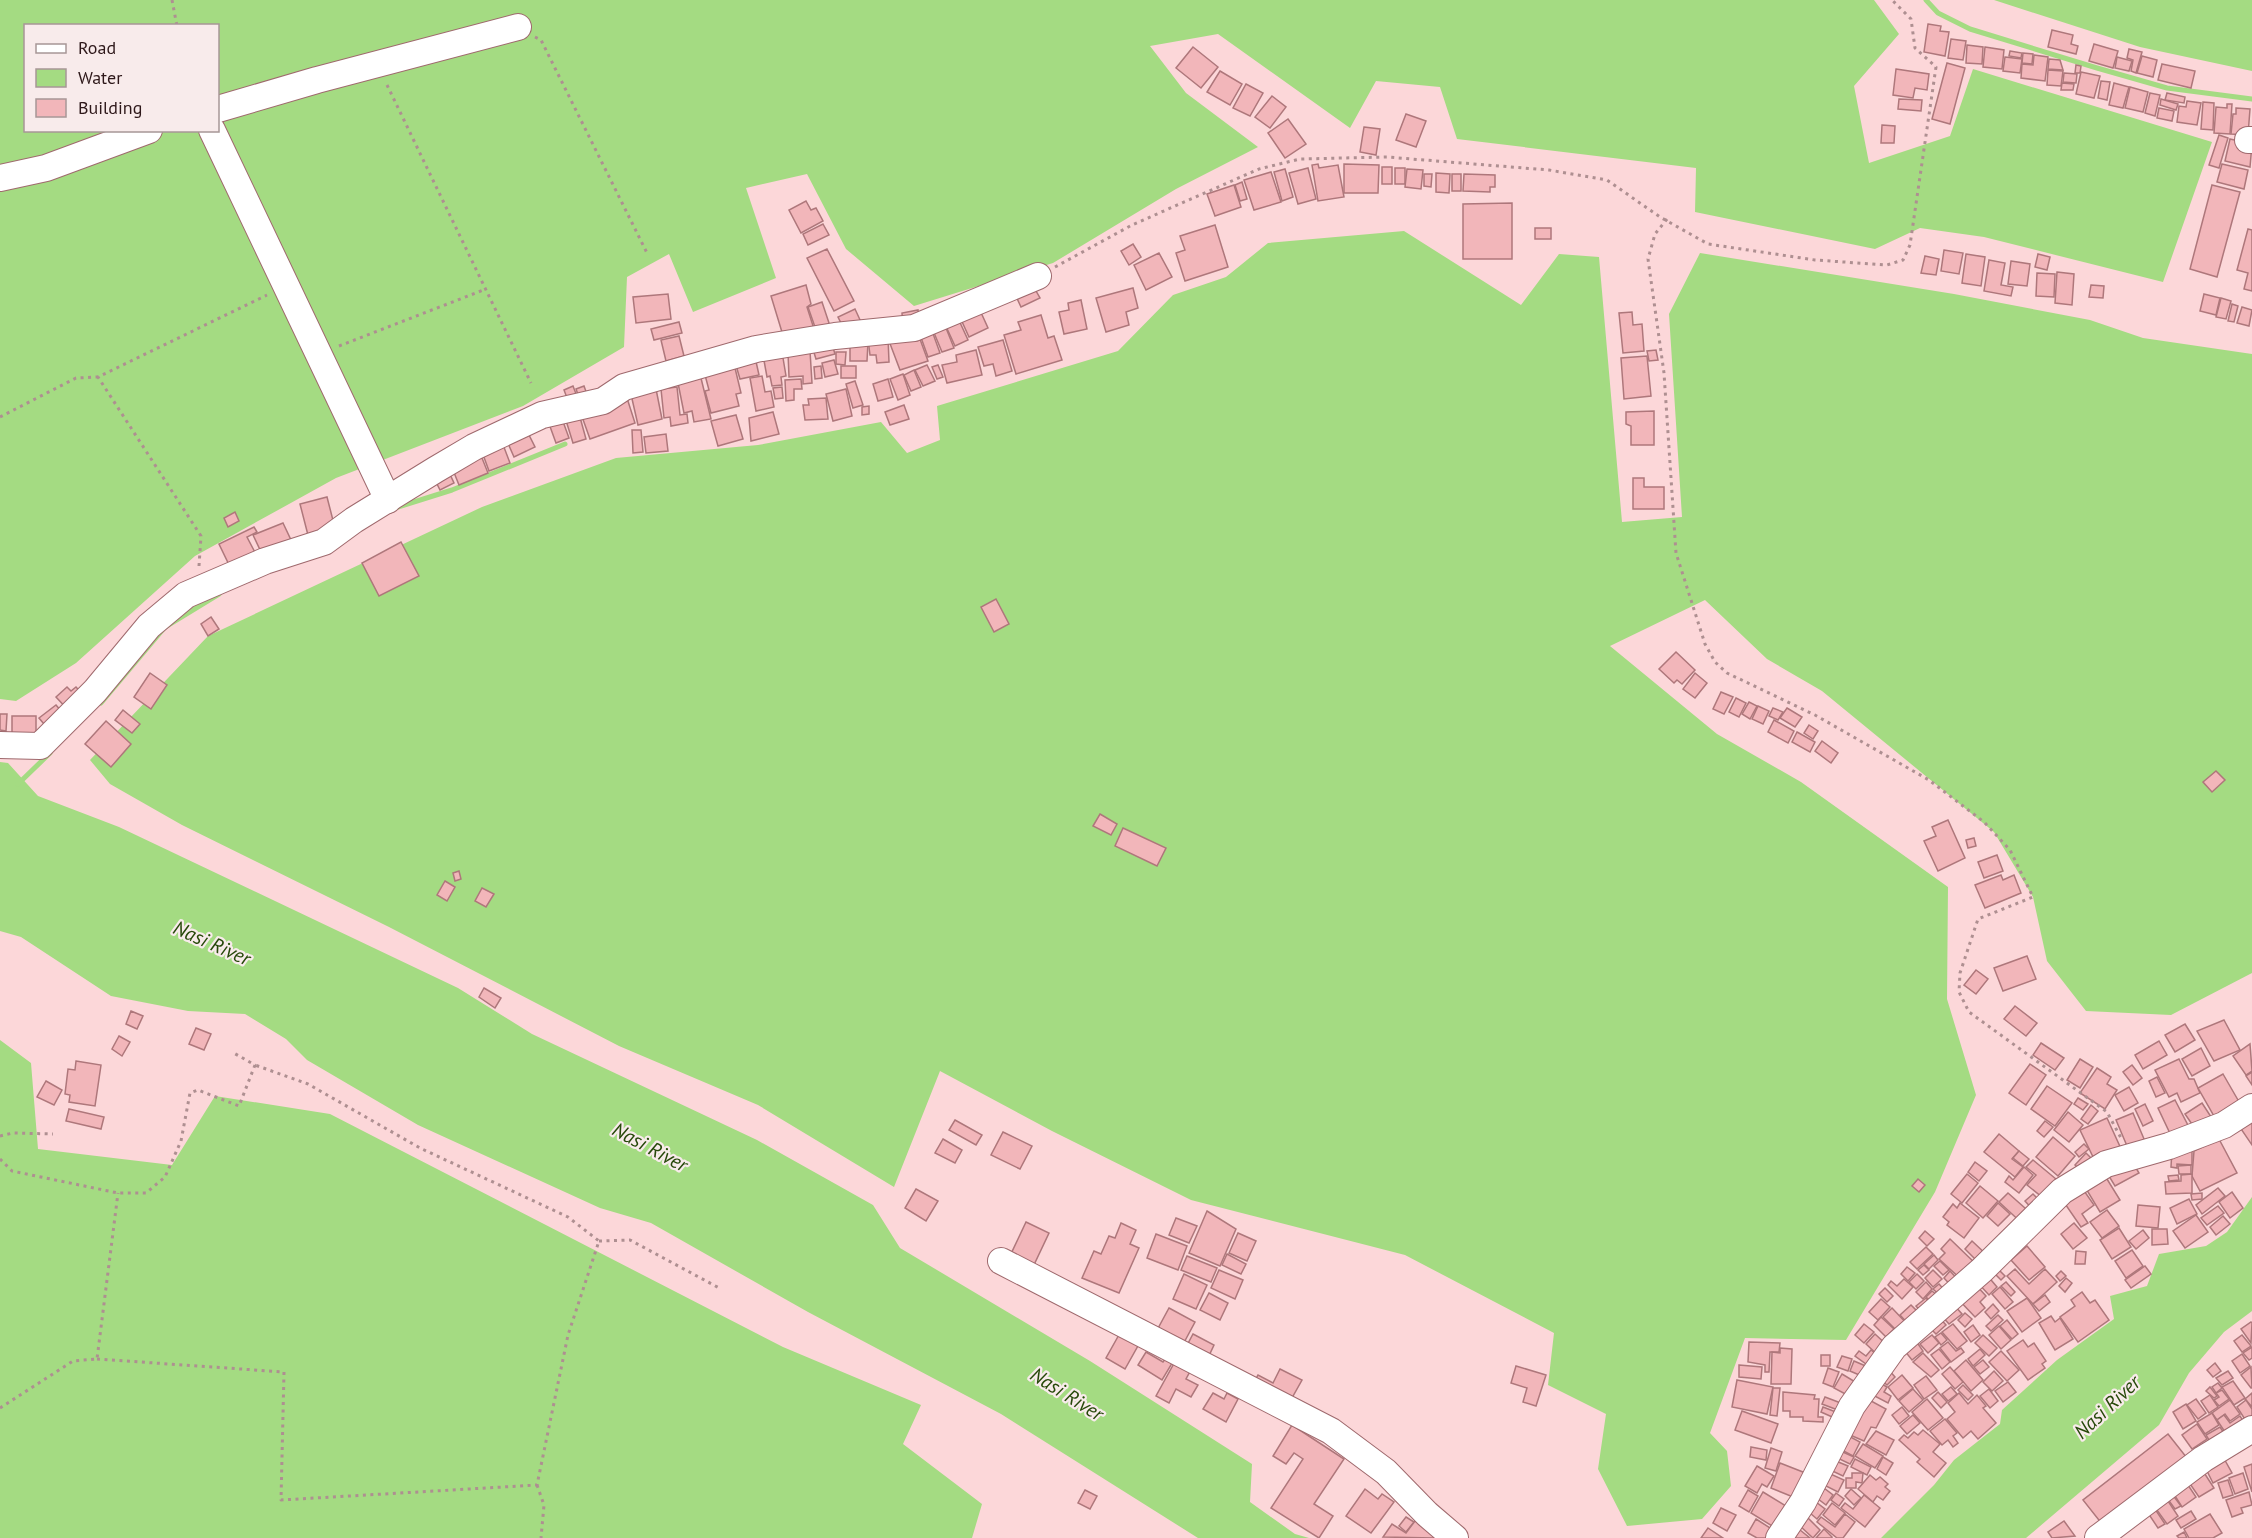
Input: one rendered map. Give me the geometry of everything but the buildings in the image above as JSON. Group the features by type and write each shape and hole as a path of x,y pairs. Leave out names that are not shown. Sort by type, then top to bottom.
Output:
{"street":[{"path":"219,110 518,27"},
{"path":"0,178 45,168 144,132"},
{"path":"213,132 388,500"},
{"path":"0,745 40,746 95,691 149,626 186,595 265,561 324,542 474,447 542,414 603,401 624,387 756,349 835,336 915,328 1038,276"},
{"path":"1779,1538 1803,1502 1852,1406 1894,1347 1982,1270 2062,1191 2106,1164 2169,1146 2224,1125 2252,1107"},
{"path":"1001,1261 1331,1431 1386,1472 1426,1514 1455,1538"},
{"path":"2098,1538 2203,1459 2252,1429"}],"path":[{"path":"172,0 177,24"},
{"path":"1038,276 1132,225 1190,197 1258,169 1300,159 1387,157 1561,172 1607,180 1708,244 1815,260 1887,265 1903,260 1910,246 1936,67 1915,48 1911,19 1892,0"},
{"path":"518,27 541,40 648,255"},
{"path":"378,64 531,383"},
{"path":"1667,219 1655,234 1647,259 1664,373 1676,553 1705,644 1715,662 1727,673 1815,715 1929,780 1984,822 2010,850 2033,897 1978,919 1960,973 1959,992 1969,1012 2107,1112 2131,1156"},
{"path":"0,417 76,378 98,377 285,286"},
{"path":"318,355 486,289"},
{"path":"98,377 201,536 198,590"},
{"path":"232,1052 255,1065 308,1084 420,1148 568,1217 599,1241 630,1240 721,1289"},
{"path":"0,1159 12,1171 118,1193 146,1193 165,1177 181,1141 190,1093 198,1090 239,1106 255,1065"},
{"path":"0,1136 13,1133 53,1134"},
{"path":"97,1359 118,1193"},
{"path":"541,1538 544,1505 537,1485 568,1335 599,1241"},
{"path":"0,1407 73,1361 97,1359 284,1372 281,1500 537,1485"}],"water":[{"path":"0,0 1874,0 1899,34 1854,86 1869,163 1950,136 1973,69 2212,142 2163,282 1984,237 1920,228 1875,249 1695,212 1696,168 1457,139 1440,87 1376,81 1350,128 1218,34 1150,46 1186,93 1258,147 1176,189 1053,263 914,306 846,249 807,174 746,188 776,278 693,312 669,254 627,277 624,347 523,406 336,478 195,556 76,663 16,701 0,699"},
{"path":"1994,0 2252,0 2252,71 2140,47"},
{"path":"1404,231 1521,305 1559,254 1599,257 1622,522 1682,517 1669,314 1700,253 1954,294 2090,320 2143,338 2252,354 2252,973 2171,1015 2086,1011 2047,961 2033,897 1994,832 1822,691 1767,659 1705,600 1610,646 1717,734 1801,782 1948,887 1947,999 1976,1095 1935,1192 1846,1340 1745,1338 1710,1433 1727,1451 1731,1486 1702,1519 1627,1526 1598,1469 1606,1414 1548,1385 1554,1333 1405,1255 1191,1200 1052,1131 940,1071 894,1187 758,1105 619,1046 389,927 182,825 110,784 90,760 208,636 482,507 616,458 758,445 881,422 907,453 940,440 937,406 1118,351 1173,295 1226,277 1268,243"},
{"name":"Nasi River","path":"0,762 8,763 38,796 119,827 458,988 532,1034 757,1140 873,1205 900,1248 1090,1361 1252,1464 1250,1502 1295,1534 1309,1538 1198,1538 1001,1414 808,1312 651,1223 600,1208 418,1125 307,1060 286,1039 245,1014 188,1011 111,996 21,937 0,931"},
{"path":"0,1040 31,1063 38,1149 172,1165 215,1096 330,1114 783,1347 921,1405 903,1444 982,1504 972,1538 0,1538"},
{"name":"Nasi River","path":"2252,1197 2252,1311 2224,1332 2189,1373 2159,1425 2026,1538 1881,1538 1934,1485 1954,1460 2000,1424 2002,1410 2057,1360 2114,1319 2110,1296 2147,1286 2159,1254 2206,1246 2227,1232"}],"waterway":[{"path":"1926,0 1938,13 1970,29 2097,68 2167,88 2252,99"},
{"path":"395,508 452,490 565,444"},
{"path":"101,703 165,627 219,594"},
{"path":"18,784 50,753"}]}
